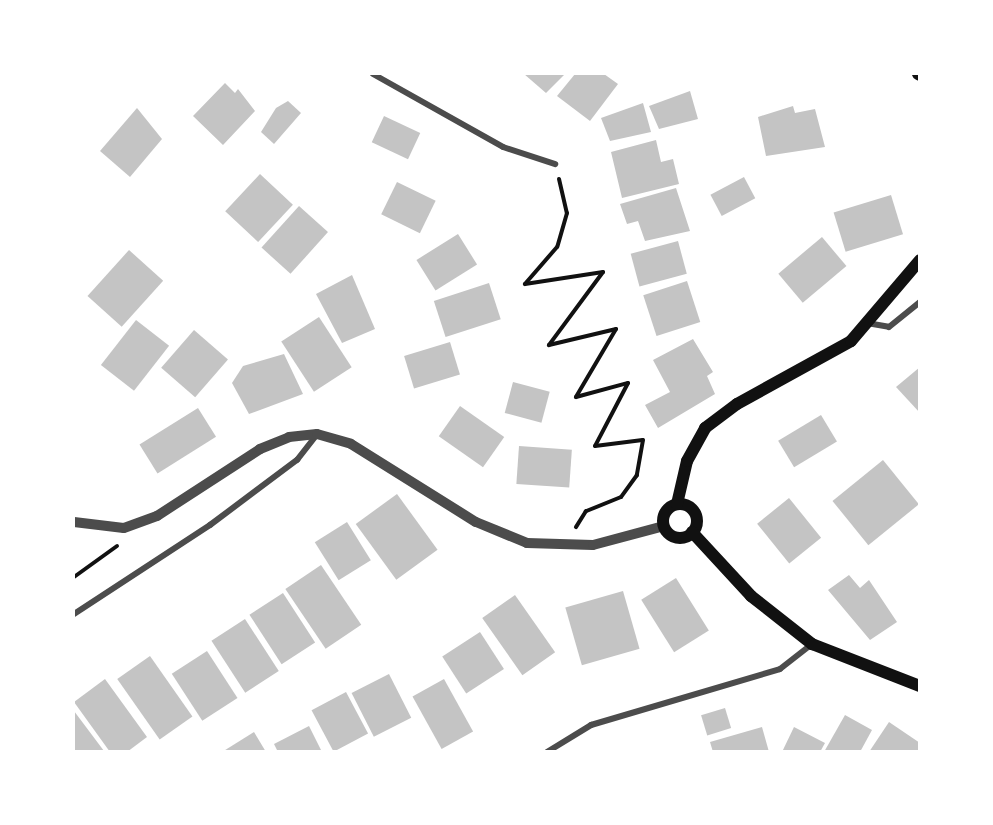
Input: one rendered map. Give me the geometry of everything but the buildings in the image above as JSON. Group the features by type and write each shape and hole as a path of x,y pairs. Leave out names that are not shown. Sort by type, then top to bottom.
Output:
{"main road":[{"path":"692,532 679,538 664,526 664,513 677,504 687,461 705,429 737,404 827,357 867,323 920,260"},
{"path":"677,504 696,514 692,532"},
{"path":"692,532 751,596 812,644 920,686"}],"street":[{"path":"373,74 503,147 555,164"},
{"path":"867,323 889,327 920,302"},
{"path":"74,614 210,525 297,459 317,434"},
{"path":"74,522 124,528 157,516 260,449 289,437 317,434 376,458 497,532 562,547 623,540 664,526"},
{"path":"547,752 591,725 780,669 812,644"}],"path":[{"path":"555,164 567,213 557,247 525,284 603,272 549,345 616,329 576,398 628,383 595,446 643,440 637,475 626,490 586,511 562,547"},
{"path":"74,577 122,543 124,528"}]}
